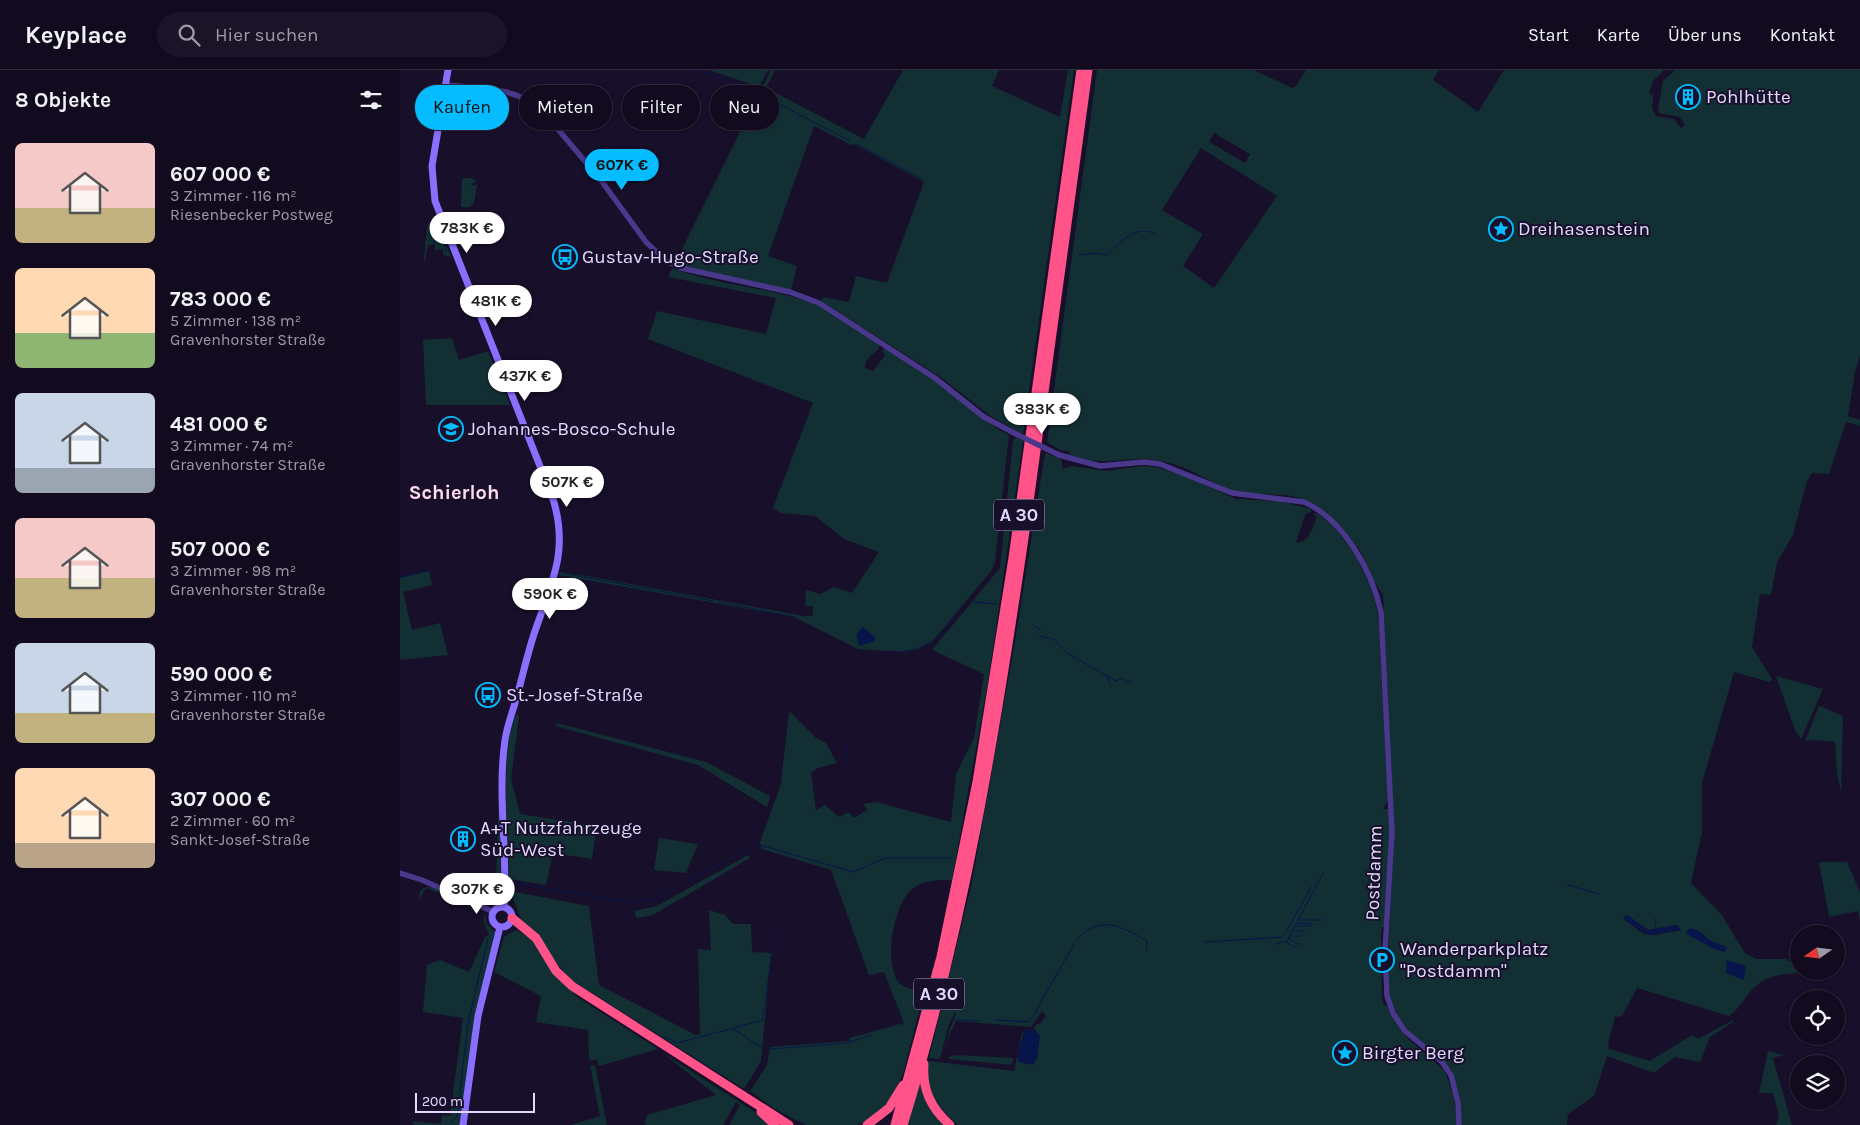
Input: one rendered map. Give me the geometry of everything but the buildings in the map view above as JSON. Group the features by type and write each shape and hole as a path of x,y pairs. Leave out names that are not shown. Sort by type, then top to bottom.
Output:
{"highway":[{"name":"A 30","path":"902,1125 958,884 991,707 1081,70"},
{"name":"A 30","path":"921,1048 965,884 994,733 1031,487 1088,70"},
{"path":"512,918 536,938 556,971 572,986 750,1101 782,1124 796,1125"},
{"path":"504,927 527,930"},
{"name":"A 30","path":"895,1125 917,1065"},
{"path":"866,1125 889,1108 917,1065"},
{"path":"917,1065 929,1102 950,1125"}],"main road":[{"path":"445,85 448,70"},
{"path":"438,130 432,166 435,201 552,499 560,531 560,556 555,578 533,637 506,737 503,775 506,874 504,907"},
{"path":"504,907 494,912 493,921 504,927"},
{"path":"463,1125 477,1019 504,927 512,918 509,910 504,907"}],"street":[{"name":"Postdamm","path":"509,93 530,101 550,120 600,179 646,242 671,263 696,272 790,292 818,302 935,378 984,417 1059,455 1100,466 1144,462 1160,464 1232,493 1294,500 1314,507 1343,534 1372,583 1378,597 1381,612 1392,832 1385,951 1387,996 1393,1012 1405,1031 1442,1062 1451,1075 1458,1103 1459,1125"},
{"path":"400,873 422,880 494,912"}],"green space":[{"path":"709,70 768,70 760,85 754,85"},
{"path":"771,70 775,70 768,85 764,85"},
{"path":"903,70 999,70 992,86 1060,117 1068,70 1074,70 1023,434 992,417 939,376 821,301 823,297 849,302 856,276 887,283 924,182 854,144 851,145 814,126 768,256 797,266 791,290 682,266 680,259 683,247 741,130 779,130 779,95 864,139"},
{"path":"1097,70 1254,70 1292,88 1296,86 1306,70 1439,70 1433,80 1478,112 1504,70 1664,70 1653,81 1649,93 1653,96 1652,108 1656,116 1674,119 1681,128 1685,125 1680,117 1659,113 1658,110 1663,81 1675,70 1860,70 1860,356 1855,372 1848,416 1860,420 1860,426 1846,422 1829,474 1812,473 1806,484 1793,535 1777,562 1771,595 1760,594 1752,647 1772,679 1770,682 1734,672 1702,783 1702,832 1691,883 1721,914 1745,953 1756,959 1786,959 1790,961 1790,973 1779,975 1761,982 1729,1016 1637,988 1622,1016 1615,1017 1608,1043 1609,1049 1650,1061 1692,1035 1698,1039 1733,1020 1733,1022 1710,1037 1700,1062 1675,1057 1654,1073 1607,1056 1594,1096 1568,1114 1567,1125 1462,1125 1459,1097 1452,1071 1446,1063 1409,1031 1397,1014 1390,997 1388,957 1394,830 1383,594 1359,550 1328,515 1302,499 1283,495 1238,492 1179,466 1161,461 1138,459 1094,461 1071,455 1068,451 1060,450 1047,442","holes":["1214,133 1250,154 1245,163 1209,142","1201,148 1277,196 1214,288 1183,266 1203,234 1162,210","1627,915 1648,930 1677,925 1681,930 1655,935 1644,934 1623,919"]},
{"path":"472,178 477,182 470,184 474,186 477,184 474,203 470,207 461,207 462,179"},
{"path":"436,220 454,264 451,257 443,255 443,249 435,250 435,244 428,245 423,268 427,227 429,222"},
{"path":"672,268 708,279 782,294 818,305 842,318 880,345 867,361 865,368 873,371 885,355 882,351 884,347 946,388 984,419 1009,435 995,562 991,571 932,642 919,649 903,652 858,649 794,617 559,575 560,572 587,576 804,616 813,616 813,606 805,606 806,590 820,594 834,587 852,593 879,552 844,539 815,516 781,513 773,508 813,403 648,339 657,311 766,334 776,298 668,277"},
{"path":"452,338 459,360 488,351 510,405 426,405 423,340"},
{"path":"1016,437 1023,441 989,676 952,880 928,882 915,887 907,894 896,918 893,933 891,948 894,974 901,985 924,992 903,1074 887,1105 874,1117 858,1125 806,1125 775,1109 750,1091 767,1065 770,1047 850,1041 849,1038 904,1023 884,972 869,975 831,870 762,849 760,842 781,784 789,711 816,738 826,743 837,763 818,768 811,773 816,810 825,805 839,817 849,812 854,818 867,810 863,804 876,802 951,822 956,774 974,738 984,674 932,650 1000,568 1013,441"},
{"path":"1045,453 1061,459 1063,469 1072,466 1106,471 1142,466 1156,467 1187,477 1236,499 1280,501 1311,509 1311,512 1306,513 1296,542 1304,540 1310,534 1317,517 1314,514 1316,513 1338,532 1357,558 1371,588 1378,616 1388,800 1383,809 1389,809 1390,845 1384,928 1382,927 1381,936 1382,998 1384,1005 1387,1006 1406,1037 1445,1071 1454,1098 1457,1125 958,1125 938,1104 928,1081 929,1061 1014,1071 1022,1033 1026,1029 1017,1059 1036,1031 1034,1029 1036,1024 1040,1024 1046,1016 1042,1011 1031,1027 956,1021 950,1033 945,1052 955,1012 949,1024 939,1059 929,1058 971,887 1014,648"},
{"path":"429,571 432,585 403,592 412,630 440,623 448,655 400,660 400,578"},
{"path":"1776,676 1823,689 1801,739 1795,730"},
{"path":"1819,706 1843,716 1841,792 1837,772 1835,742 1805,741"},
{"path":"517,714 519,716 511,779 520,814 597,826 592,859 553,853 546,885 510,879 509,876 506,769 511,729"},
{"path":"557,723 706,762 770,796 767,807 698,765 556,726"},
{"path":"499,791 501,886 496,886"},
{"path":"659,838 698,844 686,873 654,870"},
{"path":"748,855 750,858 653,915 637,918 634,911 657,906"},
{"path":"1819,862 1847,862 1860,892 1860,922 1858,911 1829,917"},
{"path":"476,885 478,888 493,891 494,888 501,887 498,899 490,903 474,896 474,890 479,889 475,888"},
{"path":"426,887 439,890 485,915 486,923 496,933 461,1125 414,1125 413,1121 441,1124 442,1115 450,1116 463,1018 423,1012 427,965 440,960 469,972 485,937 489,935 484,923 484,915 455,899 426,888 418,901 420,891"},
{"path":"510,891 589,906 599,985 696,1035 700,1034 698,949 711,950 709,910 725,915 733,924 751,924 752,952 771,953 761,1061 744,1089 570,979 522,922"},
{"path":"516,930 533,940 577,997 658,1049 599,1066 597,1059 589,1061 588,1030 536,1022 541,996 494,972 504,937"},
{"path":"1768,1051 1784,1055 1773,1058 1792,1125 1776,1125 1779,1116 1773,1093 1759,1093"},
{"path":"663,1053 758,1114 769,1125 729,1125 740,1105 736,1102 723,1125 646,1125 644,1123 647,1115 716,1095"},
{"path":"956,1055 1013,1058 1012,1065 949,1059 948,1057"},
{"path":"595,1065 607,1125 571,1125 600,1116 590,1066"},
{"path":"920,1083 922,1084 947,1125 907,1125"}],"shaded area":[{"path":"863,627 875,637 875,641 859,646 856,634"},
{"path":"1627,915 1648,930 1677,925 1681,930 1649,935 1623,919"},
{"path":"1690,928 1701,932 1709,940 1727,947 1725,952 1714,949 1687,934 1686,932"},
{"path":"1727,960 1746,966 1744,980 1726,973"},
{"path":"1026,1029 1036,1031 1040,1036 1037,1058 1033,1065 1018,1062 1019,1047"}],"waterway":[{"path":"698,70 744,85"},
{"path":"779,104 850,141"},
{"path":"856,144 922,179"},
{"path":"1079,255 1095,253 1106,255 1123,240 1135,233 1148,231 1156,234"},
{"path":"433,242 444,241 446,252"},
{"path":"557,500 567,530"},
{"path":"400,577 426,571"},
{"path":"563,573 713,601"},
{"path":"719,602 795,617"},
{"path":"886,651 914,649 934,640 966,602"},
{"path":"973,602 996,604"},
{"path":"1033,625 1040,630"},
{"path":"1040,636 1054,639 1067,653 1116,681 1121,678 1128,682 1131,681"},
{"path":"1106,674 1111,686"},
{"path":"843,773 848,741"},
{"path":"728,860 753,843"},
{"path":"760,845 853,872 885,858 952,858"},
{"path":"687,882 722,863"},
{"path":"1275,944 1287,941 1323,873"},
{"path":"514,883 588,895"},
{"path":"595,896 630,901 648,900 682,885"},
{"path":"1568,885 1599,894"},
{"path":"1205,942 1283,937 1312,886"},
{"path":"1654,918 1656,929"},
{"path":"1299,920 1321,920"},
{"path":"1297,923 1313,924"},
{"path":"1076,940 1094,927 1111,925 1147,941 1146,951"},
{"path":"765,1005 775,926"},
{"path":"1296,926 1312,926"},
{"path":"1295,931 1304,931"},
{"path":"1290,936 1302,936"},
{"path":"1289,938 1300,946"},
{"path":"450,1124 457,1116 468,1023 488,939"},
{"path":"1286,942 1296,948"},
{"path":"996,1020 1028,1022 1074,944"},
{"path":"664,1037 678,1043 763,1020 764,1009"},
{"path":"954,1020 979,1021"},
{"path":"732,1029 763,1047"},
{"path":"770,1049 848,1043 871,1035"}],"place":[{"name":"Pohlhütte","path":"1688,97"},
{"name":"Dreihasenstein","path":"1501,229"},
{"name":"Gustav-Hugo-Straße","path":"565,257"},
{"name":"Johannes-Bosco-Schule","path":"451,429"},
{"name":"St.-Josef-Straße","path":"488,695"},
{"name":"A+T Nutzfahrzeuge Süd-West","path":"463,839"},
{"name":"Wanderparkplatz \"Postdamm\"","path":"1382,960"},
{"name":"Birgter Berg","path":"1345,1053"}],"district":[{"name":"Schierloh","path":"454,492"}]}
